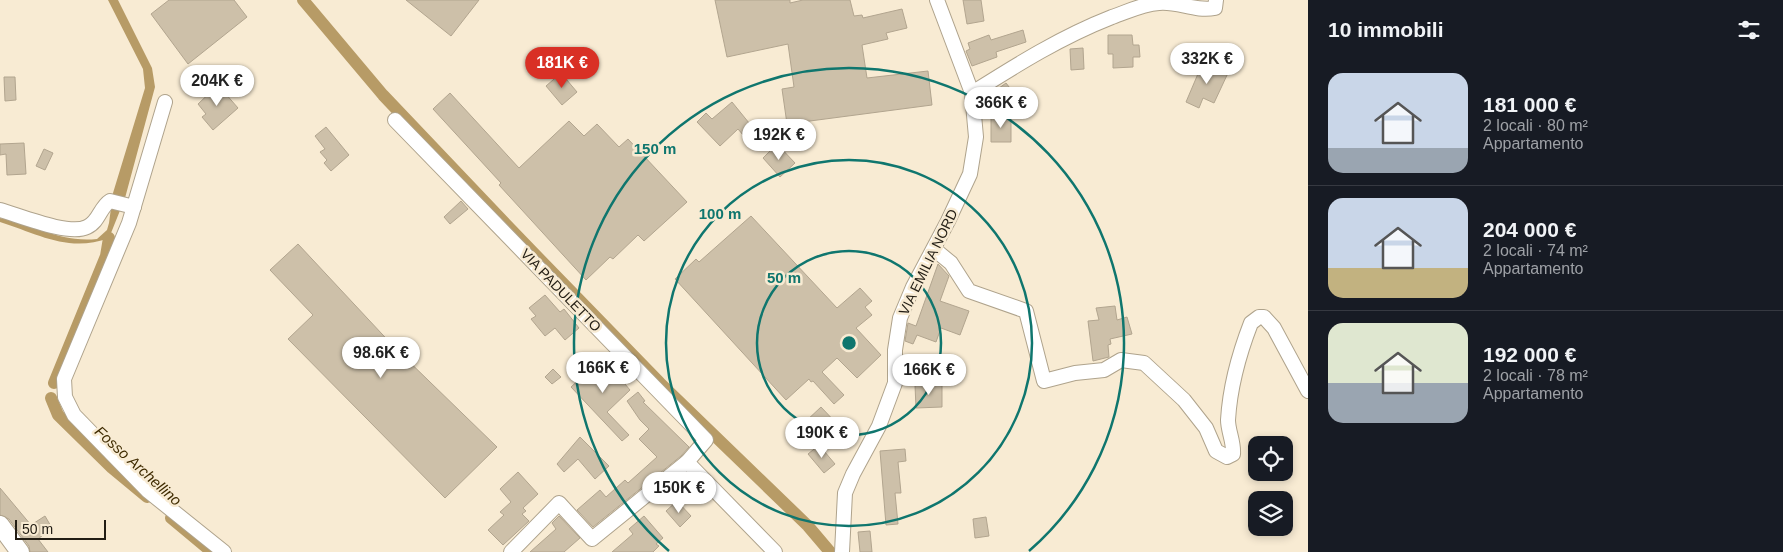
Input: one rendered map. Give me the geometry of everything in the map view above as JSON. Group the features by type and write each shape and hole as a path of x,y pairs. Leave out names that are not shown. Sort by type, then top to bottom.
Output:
{"street":[{"name":"VIA EMILIA NORD","path":"842,551 845,493 879,426 895,383 894,350 900,318 913,286 934,249 970,174 976,137 972,93 937,0"},
{"path":"972,93 1035,53 1075,32 1118,15 1161,2 1202,10 1215,8 1216,0"},
{"path":"165,102 130,206 64,379 65,397 74,415 112,456 148,491 224,552"},
{"name":"VIA PADULETTO","path":"395,120 706,440 687,462 592,539 559,503 511,552"},
{"path":"0,210 54,227 74,230 86,228 93,223 110,201 130,206"},
{"path":"934,249 951,263 969,291 1026,311 1044,381 1075,373 1104,370 1121,360 1144,363 1184,400 1206,428 1216,451 1227,458 1233,454 1228,423 1231,390 1251,322 1264,317 1269,323 1308,391"},
{"path":"687,462 775,552"},
{"path":"0,525 20,552"}],"shaded area":[{"path":"108,0 118,0 152,68 155,87 125,198 109,238 80,244 67,243 0,222 0,218 25,224 59,236 83,239 97,239 107,230 113,193 145,88 143,69"}],"building":[{"path":"169,0 234,0 247,17 188,64 151,14"},
{"path":"406,0 479,0 451,36"},
{"path":"715,0 790,0 790,3 803,0 850,0 854,16 862,15 863,18 902,9 907,28 886,33 888,39 862,45 867,78 928,71 932,105 787,124 782,89 794,87 788,44 727,57"},
{"path":"963,0 981,0 984,21 967,24"},
{"path":"1023,30 1026,42 996,52 997,57 972,66 966,51 970,49 968,43 989,35 991,40"},
{"path":"1108,35 1132,35 1133,45 1139,45 1140,57 1133,57 1133,67 1113,68 1113,54 1108,54"},
{"path":"1083,48 1084,69 1071,70 1070,49"},
{"path":"1203,62 1228,73 1214,103 1203,98 1199,108 1186,102"},
{"path":"561,73 577,92 562,105 546,86"},
{"path":"4,77 15,77 16,100 5,101"},
{"path":"1006,83 1013,92 1001,100 995,91"},
{"path":"218,85 238,108 213,130 202,117 206,114 198,104"},
{"path":"450,93 519,168 569,121 584,136 597,124 619,147 628,139 687,202 644,241 638,235 613,259 610,257 586,280 433,109"},
{"path":"732,102 758,134 749,142 738,129 720,146 697,122 706,113 712,119"},
{"path":"991,115 1011,116 1011,142 991,142"},
{"path":"326,127 349,155 331,171 324,163 327,160 320,152 325,149 315,136"},
{"path":"24,143 26,174 7,175 6,154 0,155 0,144"},
{"path":"777,144 795,163 780,177 763,158"},
{"path":"44,149 53,153 45,170 36,166"},
{"path":"461,201 468,209 450,224 444,217"},
{"path":"751,216 837,308 860,288 872,301 865,307 872,315 856,328 881,355 857,378 837,358 822,372 844,395 834,404 809,379 786,400 675,279 696,259 699,262"},
{"path":"298,244 396,349 497,447 445,498 288,339 313,315 270,270"},
{"path":"938,264 949,276 940,301 969,311 960,335 941,328 936,342 917,335 913,344 905,341 908,323 916,326"},
{"path":"545,295 560,312 564,309 579,328 565,340 555,328 545,336 531,319 536,316 529,308"},
{"path":"1115,306 1117,320 1127,317 1132,334 1110,339 1111,344 1108,345 1109,357 1093,361 1088,321 1099,320 1096,308"},
{"path":"599,361 605,368 609,365 630,390 607,412 629,435 622,441 571,387"},
{"path":"553,369 561,377 552,384 545,377"},
{"path":"942,384 942,407 916,408 915,385"},
{"path":"638,392 645,401 643,402 689,447 681,456 593,527 577,510 600,490 606,497 625,480 628,483 657,457 639,439 649,429 640,420 627,401"},
{"path":"821,407 838,425 821,440 805,422"},
{"path":"580,437 609,466 595,479 578,459 564,472 557,464"},
{"path":"819,445 835,464 824,473 808,454"},
{"path":"905,449 906,461 898,462 901,493 895,493 898,524 886,525 880,451"},
{"path":"518,472 538,494 523,508 526,511 522,514 529,521 503,545 488,530 504,515 500,512 511,502 500,489"},
{"path":"0,488 31,525 45,516 52,528 38,539 48,552 30,552 29,546 9,519 0,515"},
{"path":"677,501 691,516 680,527 666,511"},
{"path":"559,516 580,538 564,552 530,552 556,529 552,523"},
{"path":"644,516 663,538 656,544 659,546 653,552 612,552 633,534 629,529"},
{"path":"986,517 989,536 975,538 973,519"},
{"path":"870,531 872,552 860,552 858,532"}],"waterway":[{"path":"303,0 383,95 521,240 660,383 808,526 830,552"},
{"name":"Fosso Archellino","path":"54,383 106,256 109,238"},
{"name":"Fosso Archellino","path":"51,398 58,415 112,468 147,497"},
{"name":"Fosso Archellino","path":"171,518 212,552"}]}
